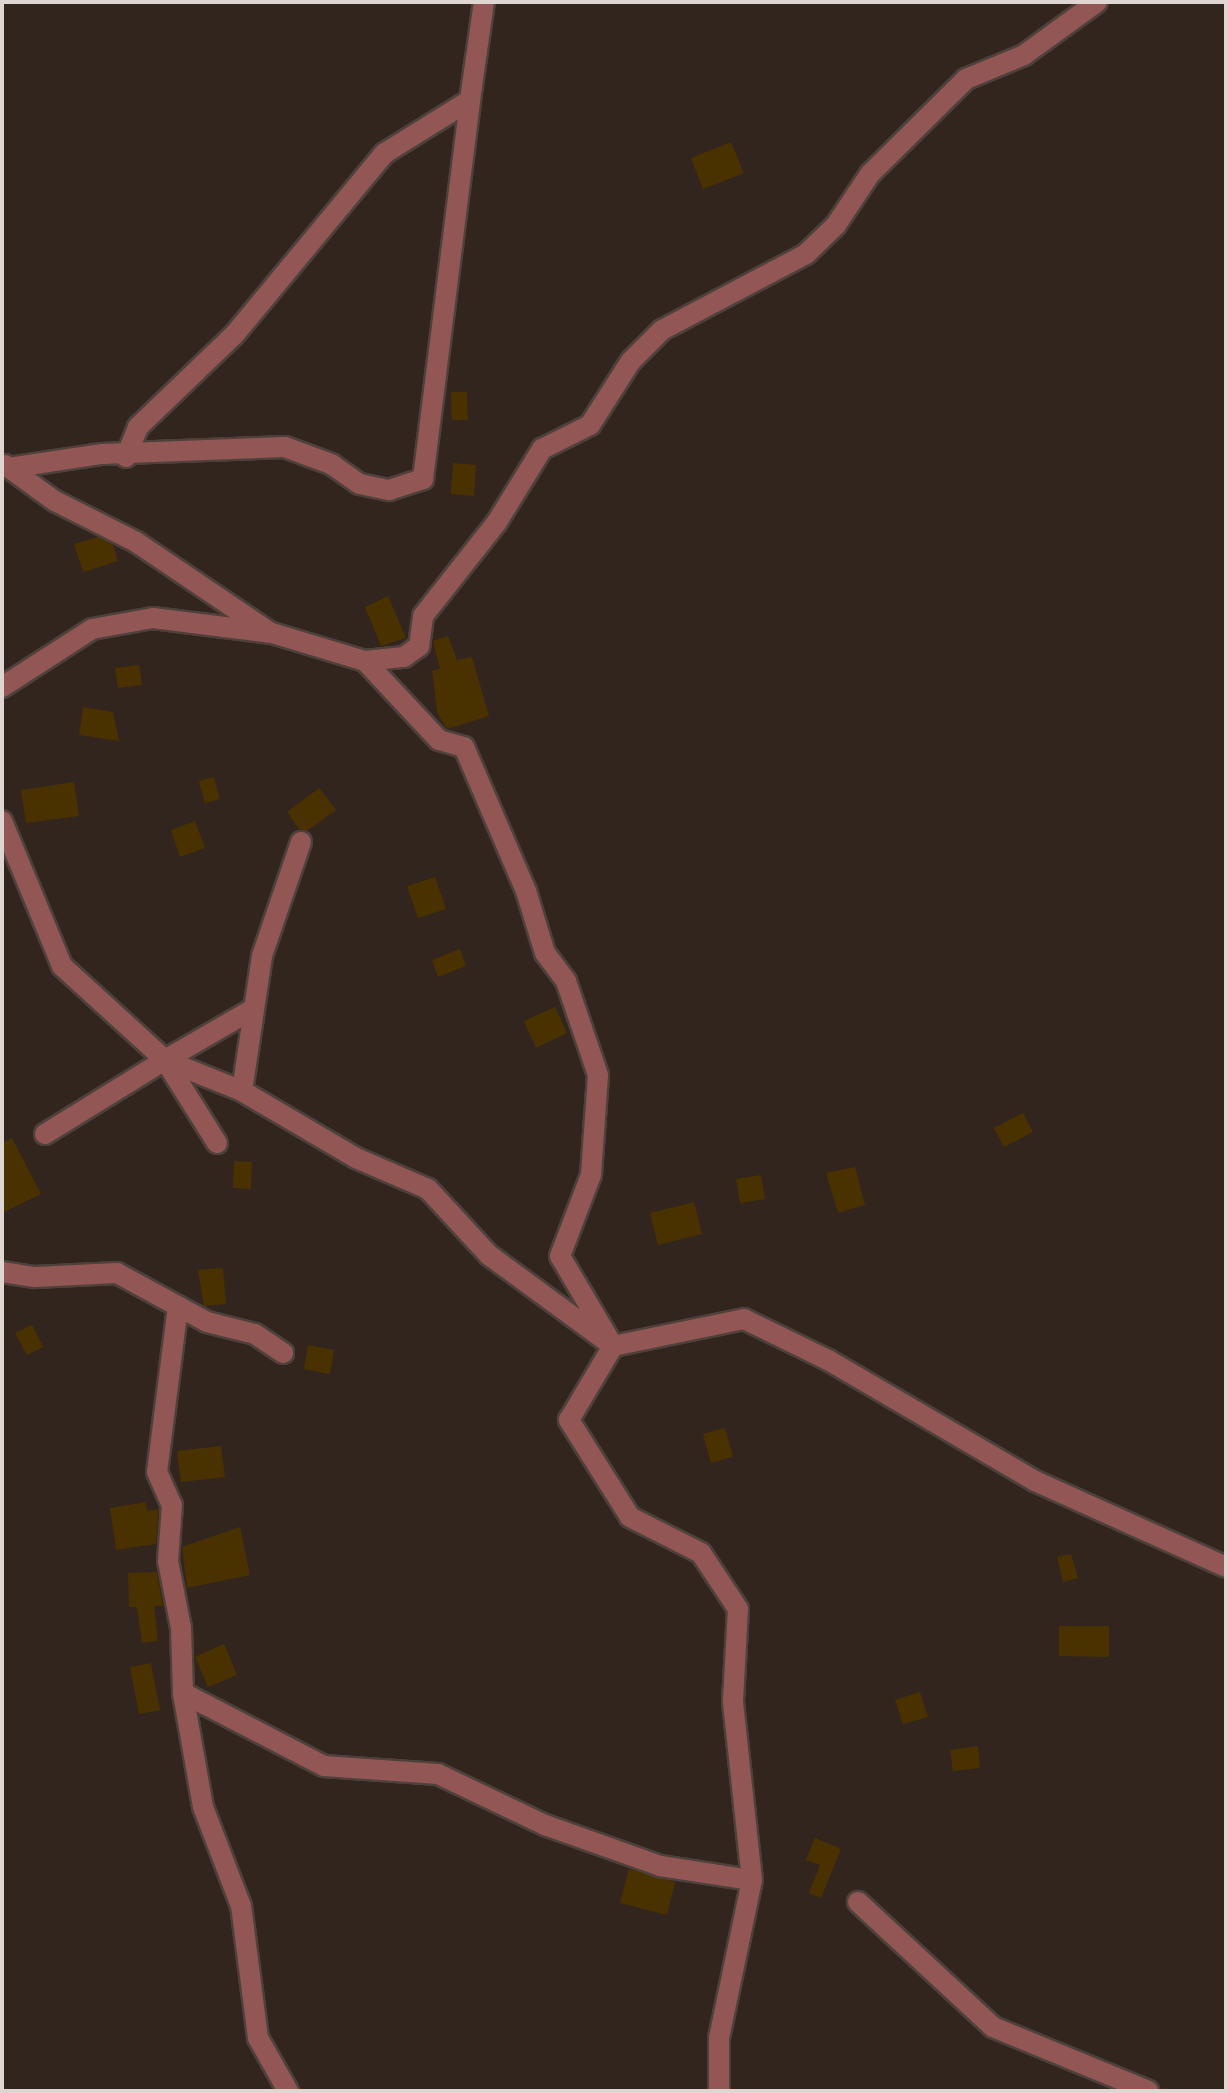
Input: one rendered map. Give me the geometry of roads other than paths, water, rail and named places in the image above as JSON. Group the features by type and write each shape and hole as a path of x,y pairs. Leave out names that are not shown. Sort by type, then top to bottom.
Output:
{"street":[{"path":"6,466 102,454 126,457 285,447 331,464 360,484 389,490 423,479 484,2"},
{"path":"2,687 92,629 153,618 272,633 365,661 404,657 419,646 423,616 497,522 542,449 590,425 631,361 662,330 806,254 836,225 870,174 966,79 1024,55 1097,2"},
{"path":"126,457 138,427 235,334 385,153 470,100"},
{"path":"6,466 55,501 136,542 272,633"},
{"path":"365,661 439,740 464,747 526,891 545,953 566,981 598,1075 591,1175 560,1256 613,1346"},
{"path":"2,821 62,966 165,1060 217,1143"},
{"path":"242,1091 262,956 301,842"},
{"path":"45,1134 253,1009"},
{"path":"165,1060 242,1091 356,1158 428,1189 489,1255 613,1346"},
{"path":"2,1272 117,1273 178,1306 255,1334 283,1353"},
{"path":"178,1306 157,1472 172,1505 168,1561 181,1628 183,1693 203,1807 241,1906 258,2038 288,2091"},
{"path":"719,2091 719,2038 752,1880 733,1701 738,1609 701,1553 630,1517 569,1420 613,1346 744,1319 828,1360 1035,1481 1226,1567"},
{"path":"183,1693 324,1766 438,1774 545,1825 660,1866 752,1880"},
{"path":"858,1902 993,2027 1148,2091"}]}
